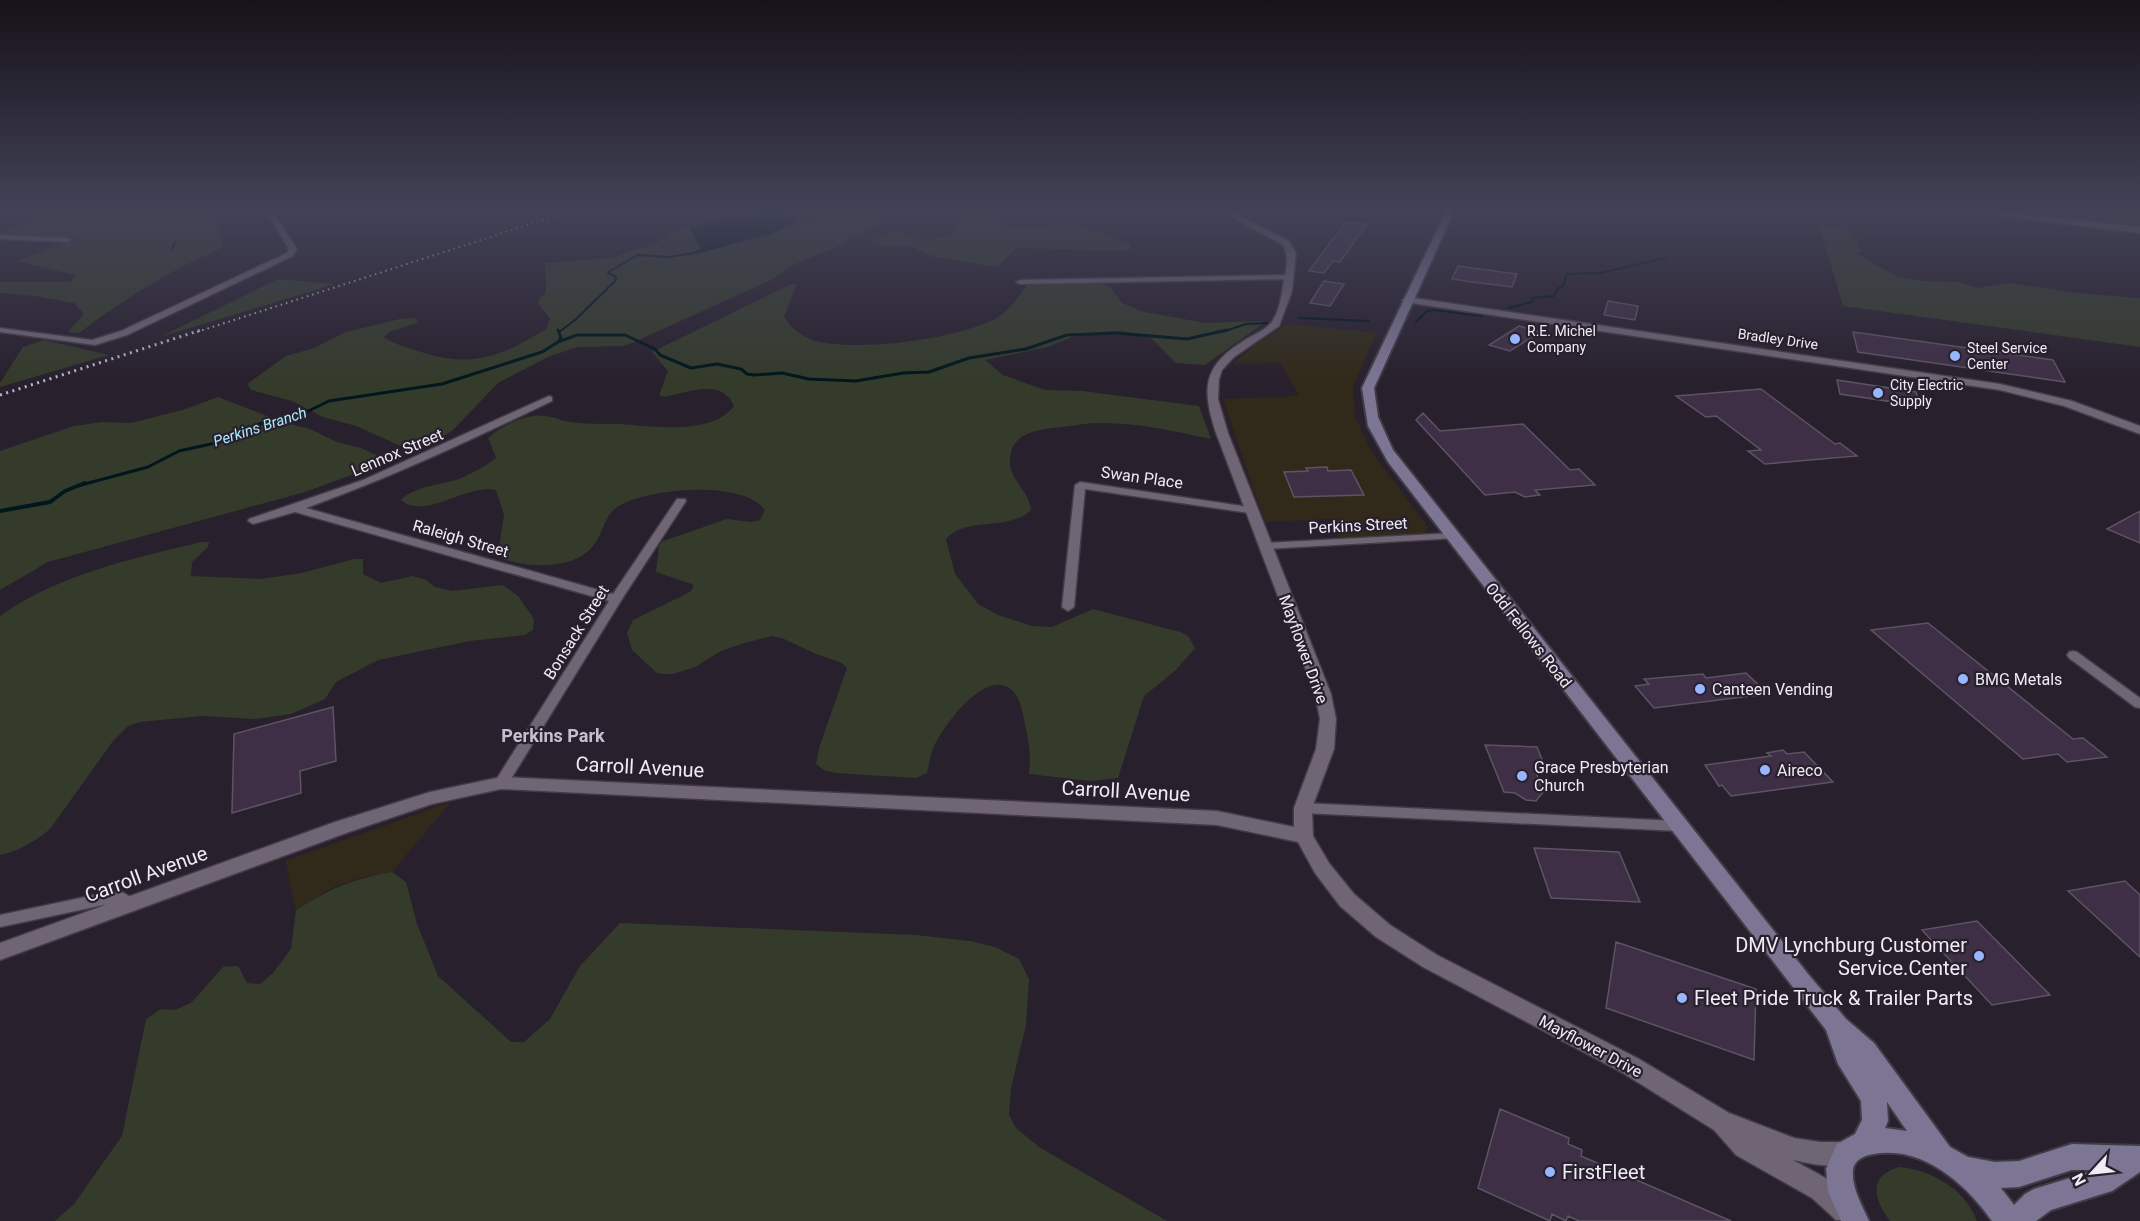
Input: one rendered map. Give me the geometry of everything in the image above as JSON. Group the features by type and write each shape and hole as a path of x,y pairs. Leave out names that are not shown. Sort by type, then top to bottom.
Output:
{"main road":[{"name":"Odd Fellows Road","path":"1423,266 1368,388 1368,408 1372,425 1383,445 1678,826 1837,1026 1866,1051 1951,1162"},
{"name":"Odd Fellows Road","path":"1837,1026 1847,1056 1865,1082 1874,1101 1875,1121 1856,1148 1842,1162 1839,1178 1845,1202 1855,1221"},
{"path":"1856,1148 1884,1138 1906,1141 1951,1162 1995,1175 2019,1174 2073,1157 2139,1159"},
{"path":"2020,1221 2026,1209 2041,1200 2098,1184 2139,1159"},
{"path":"1951,1162 1993,1197 2008,1221"}],"street":[{"path":"0,330 92,343 124,333 265,266"},
{"name":"Mayflower Drive","path":"1290,266 1281,312 1274,326 1226,359 1213,379 1216,415 1249,510 1317,677 1328,719 1325,749 1303,808 1304,836 1322,868 1347,900 1383,931 1430,961 1630,1066 1722,1122 1793,1149 1820,1154 1856,1148"},
{"path":"1020,282 1288,277"},
{"name":"Bradley Drive","path":"1407,300 2000,387 2068,403 2140,429"},
{"name":"Lennox Street","path":"253,521 298,509 420,461 549,399"},
{"name":"Swan Place","path":"1068,608 1080,485 1249,510"},
{"name":"Bonsack Street","path":"501,783 616,599 681,501"},
{"name":"Raleigh Street","path":"298,509 616,599"},
{"name":"Perkins Street","path":"1265,546 1453,536"},
{"path":"2073,655 2140,704"},
{"name":"Carroll Avenue","path":"0,952 130,903 430,798 501,783 1217,818 1304,836"},
{"path":"1303,808 1678,826"},
{"path":"0,921 104,899 122,898 130,903"},
{"name":"Mayflower Drive","path":"1722,1122 1745,1147 1821,1189 1855,1221"}],"shaded area":[{"path":"1288,324 1376,333 1353,387 1355,416 1371,451 1428,527 1424,533 1339,538 1330,519 1265,522 1223,399 1299,396 1281,363 1233,364 1259,342"},
{"path":"451,802 392,872 363,877 334,887 296,910 285,861"}],"green space":[{"path":"38,266 184,266 113,308 79,333 68,332 84,314 74,303 36,296 0,293 0,282 70,282 76,275"},
{"path":"545,266 792,266 771,280 634,342 622,346 577,347 550,356 498,383 453,430 434,442 410,450 356,426 323,417 292,401 251,390 247,384 286,356 314,348 346,332 400,319 414,318 419,322 389,332 384,337 405,347 454,359 470,359 500,353 546,329 550,319 537,302 546,292"},
{"path":"1831,266 1878,266 1898,277 1923,281 1959,282 1977,288 2009,283 2078,293 2140,298 2140,347 1843,306"},
{"path":"278,279 335,284 160,337"},
{"path":"796,284 796,286 784,317 794,329 816,341 857,345 910,341 962,331 1000,316 1015,302 1027,285 1103,284 1110,287 1122,303 1144,312 1206,323 1261,321 1264,323 1205,365 1176,363 1151,338 1119,331 1079,334 1047,347 985,360 1003,375 1045,390 1082,391 1199,406 1211,439 1155,428 1112,423 1092,423 1032,432 1014,445 1010,461 1014,476 1026,495 1031,510 1011,521 964,528 954,532 946,539 955,574 978,604 998,615 1032,626 1052,627 1093,609 1188,636 1195,648 1176,670 1144,696 1118,778 1090,781 1029,774 1029,743 1021,706 1012,690 1001,685 990,686 978,692 956,713 934,746 927,773 916,778 835,773 824,770 816,764 819,748 847,668 842,663 782,638 772,636 741,644 721,651 695,667 673,674 657,673 632,650 627,633 633,620 691,591 694,585 656,572 659,546 663,541 727,519 751,522 760,520 765,510 754,500 716,490 694,490 671,491 631,500 613,511 593,546 585,554 563,563 537,565 503,559 499,549 504,515 496,490 484,489 422,506 411,505 401,500 406,495 428,486 459,479 487,464 496,458 488,438 509,424 527,417 543,416 581,423 681,427 711,422 724,415 734,406 728,397 712,389 693,390 664,397 659,395 668,371 652,352 789,285"},
{"path":"44,340 109,355 0,387 0,383 23,347"},
{"path":"218,397 282,422 310,429 337,442 361,448 385,459 365,470 305,492 48,562 0,590 0,451 74,426 102,422 131,423 186,409"},
{"path":"201,542 209,542 208,547 192,562 191,576 260,579 302,573 354,559 363,559 363,574 381,583 413,576 426,580 435,587 452,591 503,585 518,596 534,619 533,630 525,635 470,641 378,660 336,682 325,699 291,714 255,719 201,716 140,722 128,726 113,741 50,829 27,845 0,855 0,616 23,601 71,579 123,562"},
{"path":"392,872 406,882 417,924 438,976 511,1042 524,1042 550,1019 580,966 620,923 916,935 970,941 995,947 1019,959 1029,979 1026,1025 1011,1088 1009,1115 1016,1128 1039,1147 1167,1221 55,1221 74,1204 122,1136 146,1019 161,1009 175,1010 191,1003 223,967 238,966 247,983 260,984 273,973 291,949 296,910 342,886"},
{"path":"1900,1167 1936,1177 1956,1191 1972,1210 1977,1221 1890,1221 1877,1196 1878,1182 1890,1171"}],"building":[{"path":"1313,266 1329,266 1324,273 1309,271"},
{"path":"1458,266 1517,274 1512,287 1452,279"},
{"path":"1324,281 1344,284 1330,306 1310,303"},
{"path":"1608,301 1638,306 1635,320 1604,315"},
{"name":"R.E. Michel Company","path":"1519,326 1540,332 1510,351 1489,345"},
{"name":"Steel Service Center","path":"1853,332 2053,360 2065,382 1858,352"},
{"name":"City Electric Supply","path":"1837,380 1916,392 1920,406 1840,394"},
{"path":"1761,389 1835,444 1840,443 1857,456 1765,464 1748,451 1761,450 1716,416 1706,417 1676,396"},
{"path":"1423,413 1440,431 1523,424 1570,470 1579,469 1595,485 1535,490 1540,495 1525,497 1515,492 1485,495 1416,420"},
{"path":"1327,467 1328,471 1351,470 1364,495 1294,497 1284,472"},
{"path":"2140,511 2140,543 2107,529"},
{"name":"BMG Metals","path":"1928,623 2073,739 2083,738 2107,757 2067,762 2058,754 2023,759 1871,630"},
{"name":"Canteen Vending","path":"1746,673 1768,694 1654,708 1635,686 1649,684 1644,679 1703,674 1706,678"},
{"path":"333,707 336,761 300,771 301,793 232,813 234,734"},
{"name":"Grace Presbyterian Church","path":"1485,745 1537,747 1545,767 1534,767 1543,792 1536,801 1526,800 1515,793 1504,792"},
{"name":"Aireco","path":"1783,750 1787,754 1804,752 1833,782 1731,796 1722,785 1719,786 1705,765 1771,756 1767,753"},
{"path":"1534,848 1619,852 1640,902 1551,898"},
{"path":"2125,881 2140,895 2140,957 2068,891"},
{"name":"DMV Lynchburg Customer Service.Center","path":"1977,921 2050,995 1992,1005 1922,930"},
{"name":"Fleet Pride Truck & Trailer Parts","path":"1616,942 1756,989 1754,1060 1606,1008"},
{"name":"FirstFleet","path":"1500,1109 1569,1138 1568,1144 1582,1150 1581,1156 1731,1221 1579,1221 1568,1216 1566,1221 1552,1214 1550,1221 1478,1188"}],"waterway":[{"path":"559,332 575,320 615,281 616,277 608,273 619,266"},
{"path":"1509,308 1532,302 1533,298 1554,296 1557,289 1563,286 1567,274 1600,273 1631,266"},
{"path":"1416,322 1427,311 1434,310 1482,316"},
{"path":"1299,318 1369,321"},
{"path":"1222,332 1246,324 1267,323"},
{"path":"558,330 561,338 558,342"},
{"path":"558,342 577,335 625,335 655,349 660,355 691,368 717,364 741,369 747,374 754,375 782,373 809,379 856,381 903,373 929,372 969,358 1026,349 1067,335 1116,333 1187,339 1227,330"},
{"name":"Perkins Branch","path":"81,485 148,467 179,451 220,442 259,424 296,417 329,401 442,384 542,352 558,342"},
{"name":"Perkins Branch","path":"0,511 50,502 65,491 85,483"}],"railway":[{"path":"197,332 401,266"},
{"path":"0,395 201,330"}],"place":[{"name":"R.E. Michel Company","path":"1515,339"},
{"name":"Steel Service Center","path":"1955,356"},
{"name":"City Electric Supply","path":"1878,393"},
{"name":"BMG Metals","path":"1963,679"},
{"name":"Canteen Vending","path":"1700,689"},
{"name":"Aireco","path":"1765,770"},
{"name":"Grace Presbyterian Church","path":"1522,776"},
{"name":"DMV Lynchburg Customer Service.Center","path":"1979,956"},
{"name":"Fleet Pride Truck & Trailer Parts","path":"1682,998"},
{"name":"FirstFleet","path":"1550,1172"}],"district":[{"name":"Perkins Park","path":"553,736"}]}
